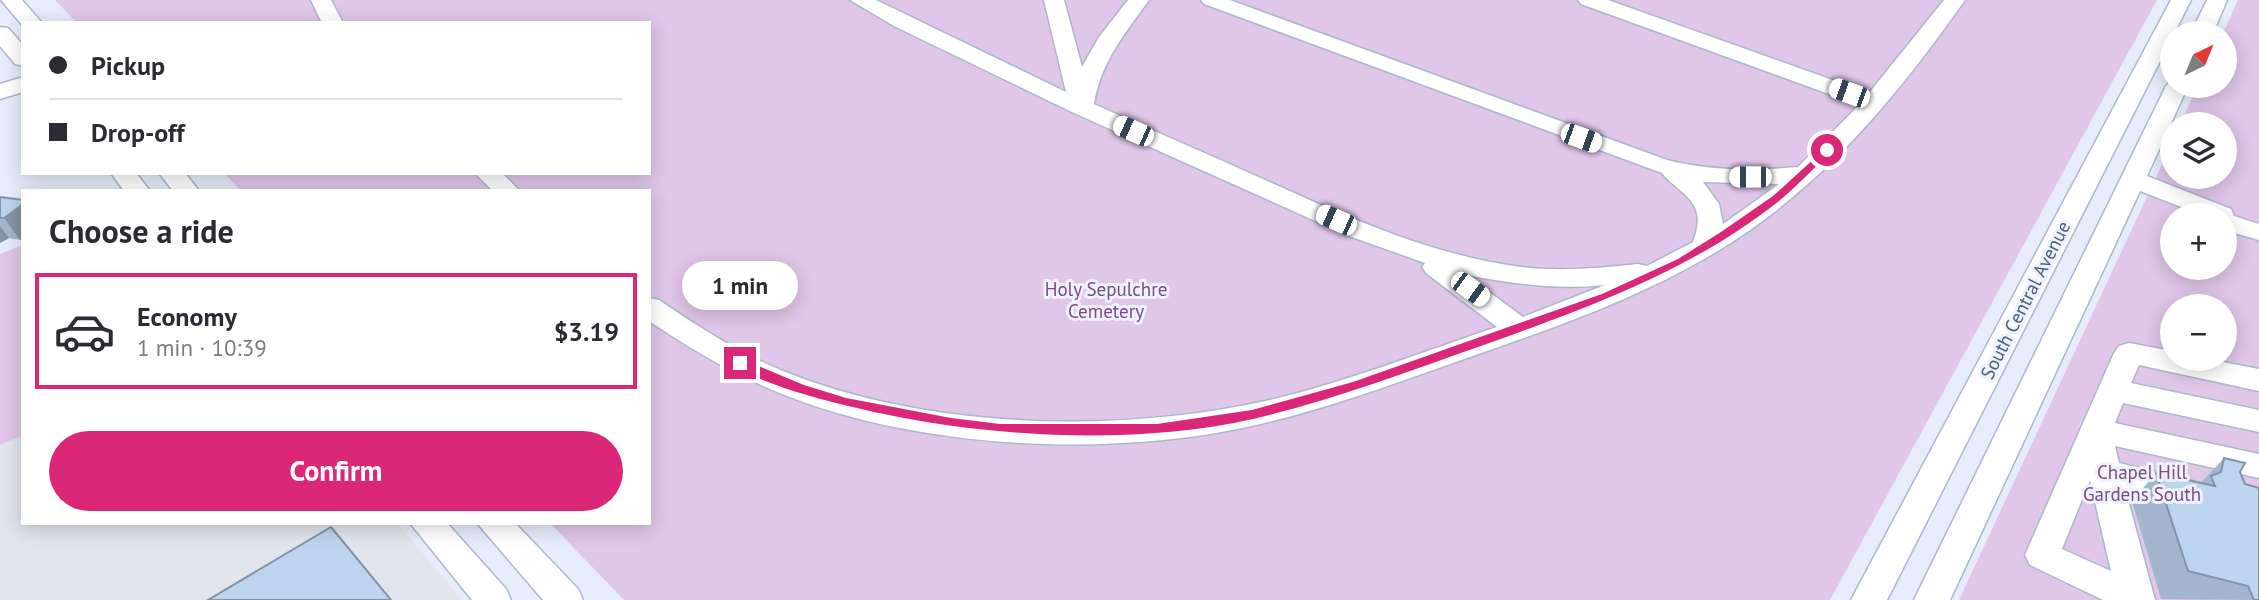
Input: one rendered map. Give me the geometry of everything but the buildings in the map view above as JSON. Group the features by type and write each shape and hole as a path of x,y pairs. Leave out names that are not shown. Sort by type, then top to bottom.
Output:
{"street":[{"path":"11,0 30,21"},
{"path":"321,0 332,21"},
{"path":"860,0 1082,108 1413,253 1452,277 1519,330"},
{"path":"1054,0 1082,108"},
{"path":"1082,108 1085,83 1098,57 1139,0"},
{"path":"1212,0 1658,165 1708,176 1765,177 1805,174"},
{"path":"1588,0 1875,103"},
{"path":"651,308 721,355 800,388 858,405 951,423 1048,431 1157,428 1252,415 1332,393 1519,330 1606,297 1693,255 1777,198 1805,174 1875,103 1955,0"},
{"name":"South Central Avenue","path":"1869,600 2181,0"},
{"path":"2207,21 2217,0"},
{"path":"0,33 13,56"},
{"path":"0,92 21,85"},
{"path":"1932,600 2171,98"},
{"path":"1413,253 1484,272 1540,279 1636,274 1693,255 1711,227 1711,214 1706,203 1689,182 1658,165"},
{"path":"124,175 136,189"},
{"path":"173,175 185,189"},
{"path":"490,175 507,189"},
{"path":"2129,185 2167,203"},
{"path":"2129,185 2196,203"},
{"path":"2135,599 2042,555 2129,352 2259,380"},
{"path":"2114,390 2259,421"},
{"path":"2095,430 2259,466"},
{"path":"2095,430 2135,599"},
{"path":"2106,472 2181,490"},
{"path":"429,525 493,600"},
{"path":"496,525 565,600"}],"shaded area":[{"path":"21,436 21,525 399,525 462,600 0,600 0,445"}],"green space":[{"name":"Holy Sepulchre Cemetery","path":"55,0 2157,0 1830,600 624,600 552,525 651,525 651,189 239,189 226,175 651,175 651,21 75,21"},
{"name":"Chapel Hill Gardens South","path":"2238,0 2259,0 2259,600 1959,600 2160,169 2160,189 2237,189 2237,112 2186,112 2192,98 2237,98 2237,21 2228,21"},
{"path":"21,246 21,436 0,445 0,254"}],"route":[{"path":"740,363 800,388 846,402 951,423 1000,429 1105,431 1208,423 1252,415 1357,385 1519,330 1606,297 1704,248 1777,198 1827,150"}]}
